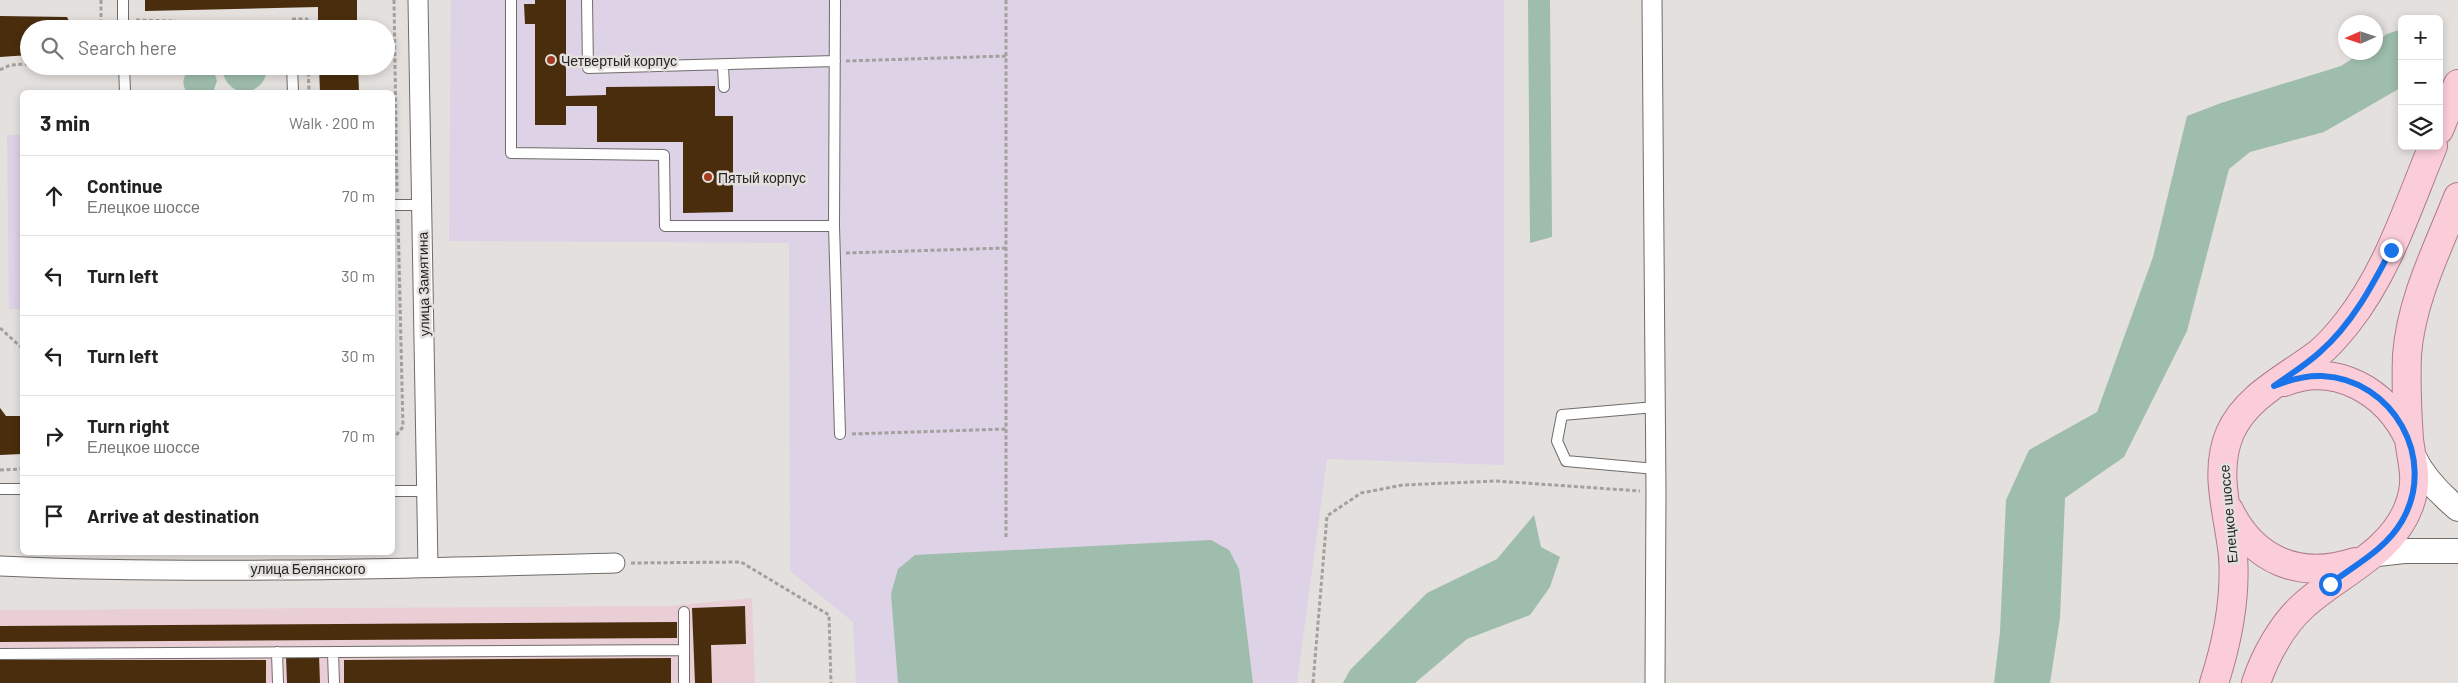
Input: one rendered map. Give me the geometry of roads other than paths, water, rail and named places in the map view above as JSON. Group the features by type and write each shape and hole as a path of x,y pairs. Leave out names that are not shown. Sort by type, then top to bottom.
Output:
{"main road":[{"path":"2443,120 2458,84"},
{"name":"Елецкое шоссе","path":"2214,683 2229,624 2232,589 2233,557 2224,494 2222,462 2230,432 2248,406 2321,352 2347,323 2370,288 2391,250 2431,150"},
{"path":"2256,683 2280,635 2302,607 2392,535 2409,506 2415,474 2407,354 2414,311 2458,197"},
{"path":"2274,386 2305,376 2338,378 2354,382 2369,390 2388,406 2403,426 2412,449"},
{"path":"2224,494 2232,516 2244,536 2268,556 2281,562 2296,567 2326,569 2341,567 2369,555"}],"street":[{"name":"улица Замятина","path":"418,0 428,567"},
{"path":"1652,0 1656,468 1655,683"},
{"path":"2412,449 2421,471 2458,509"},
{"path":"2369,555 2404,551 2458,551"},
{"name":"улица Белянского","path":"0,566 84,570 428,567 616,563"}],"lane":[{"path":"123,0 123,20"},
{"path":"511,0 511,153 664,154 665,226 834,226"},
{"path":"587,0 588,68 723,66 835,61"},
{"path":"835,0 834,226 840,434"},
{"path":"723,66 724,87"},
{"path":"124,75 125,90"},
{"path":"292,75 293,90"},
{"path":"395,205 421,205"},
{"path":"1655,407 1562,416 1557,441 1566,461 1656,468"},
{"path":"0,489 20,490"},
{"path":"395,491 426,491"},
{"path":"684,612 684,683"},
{"path":"0,654 684,650"},
{"path":"277,652 278,683"},
{"path":"333,652 334,683"}],"place":[{"name":"Четвертый корпус","path":"551,60"},
{"name":"Пятый корпус","path":"708,177"}]}
